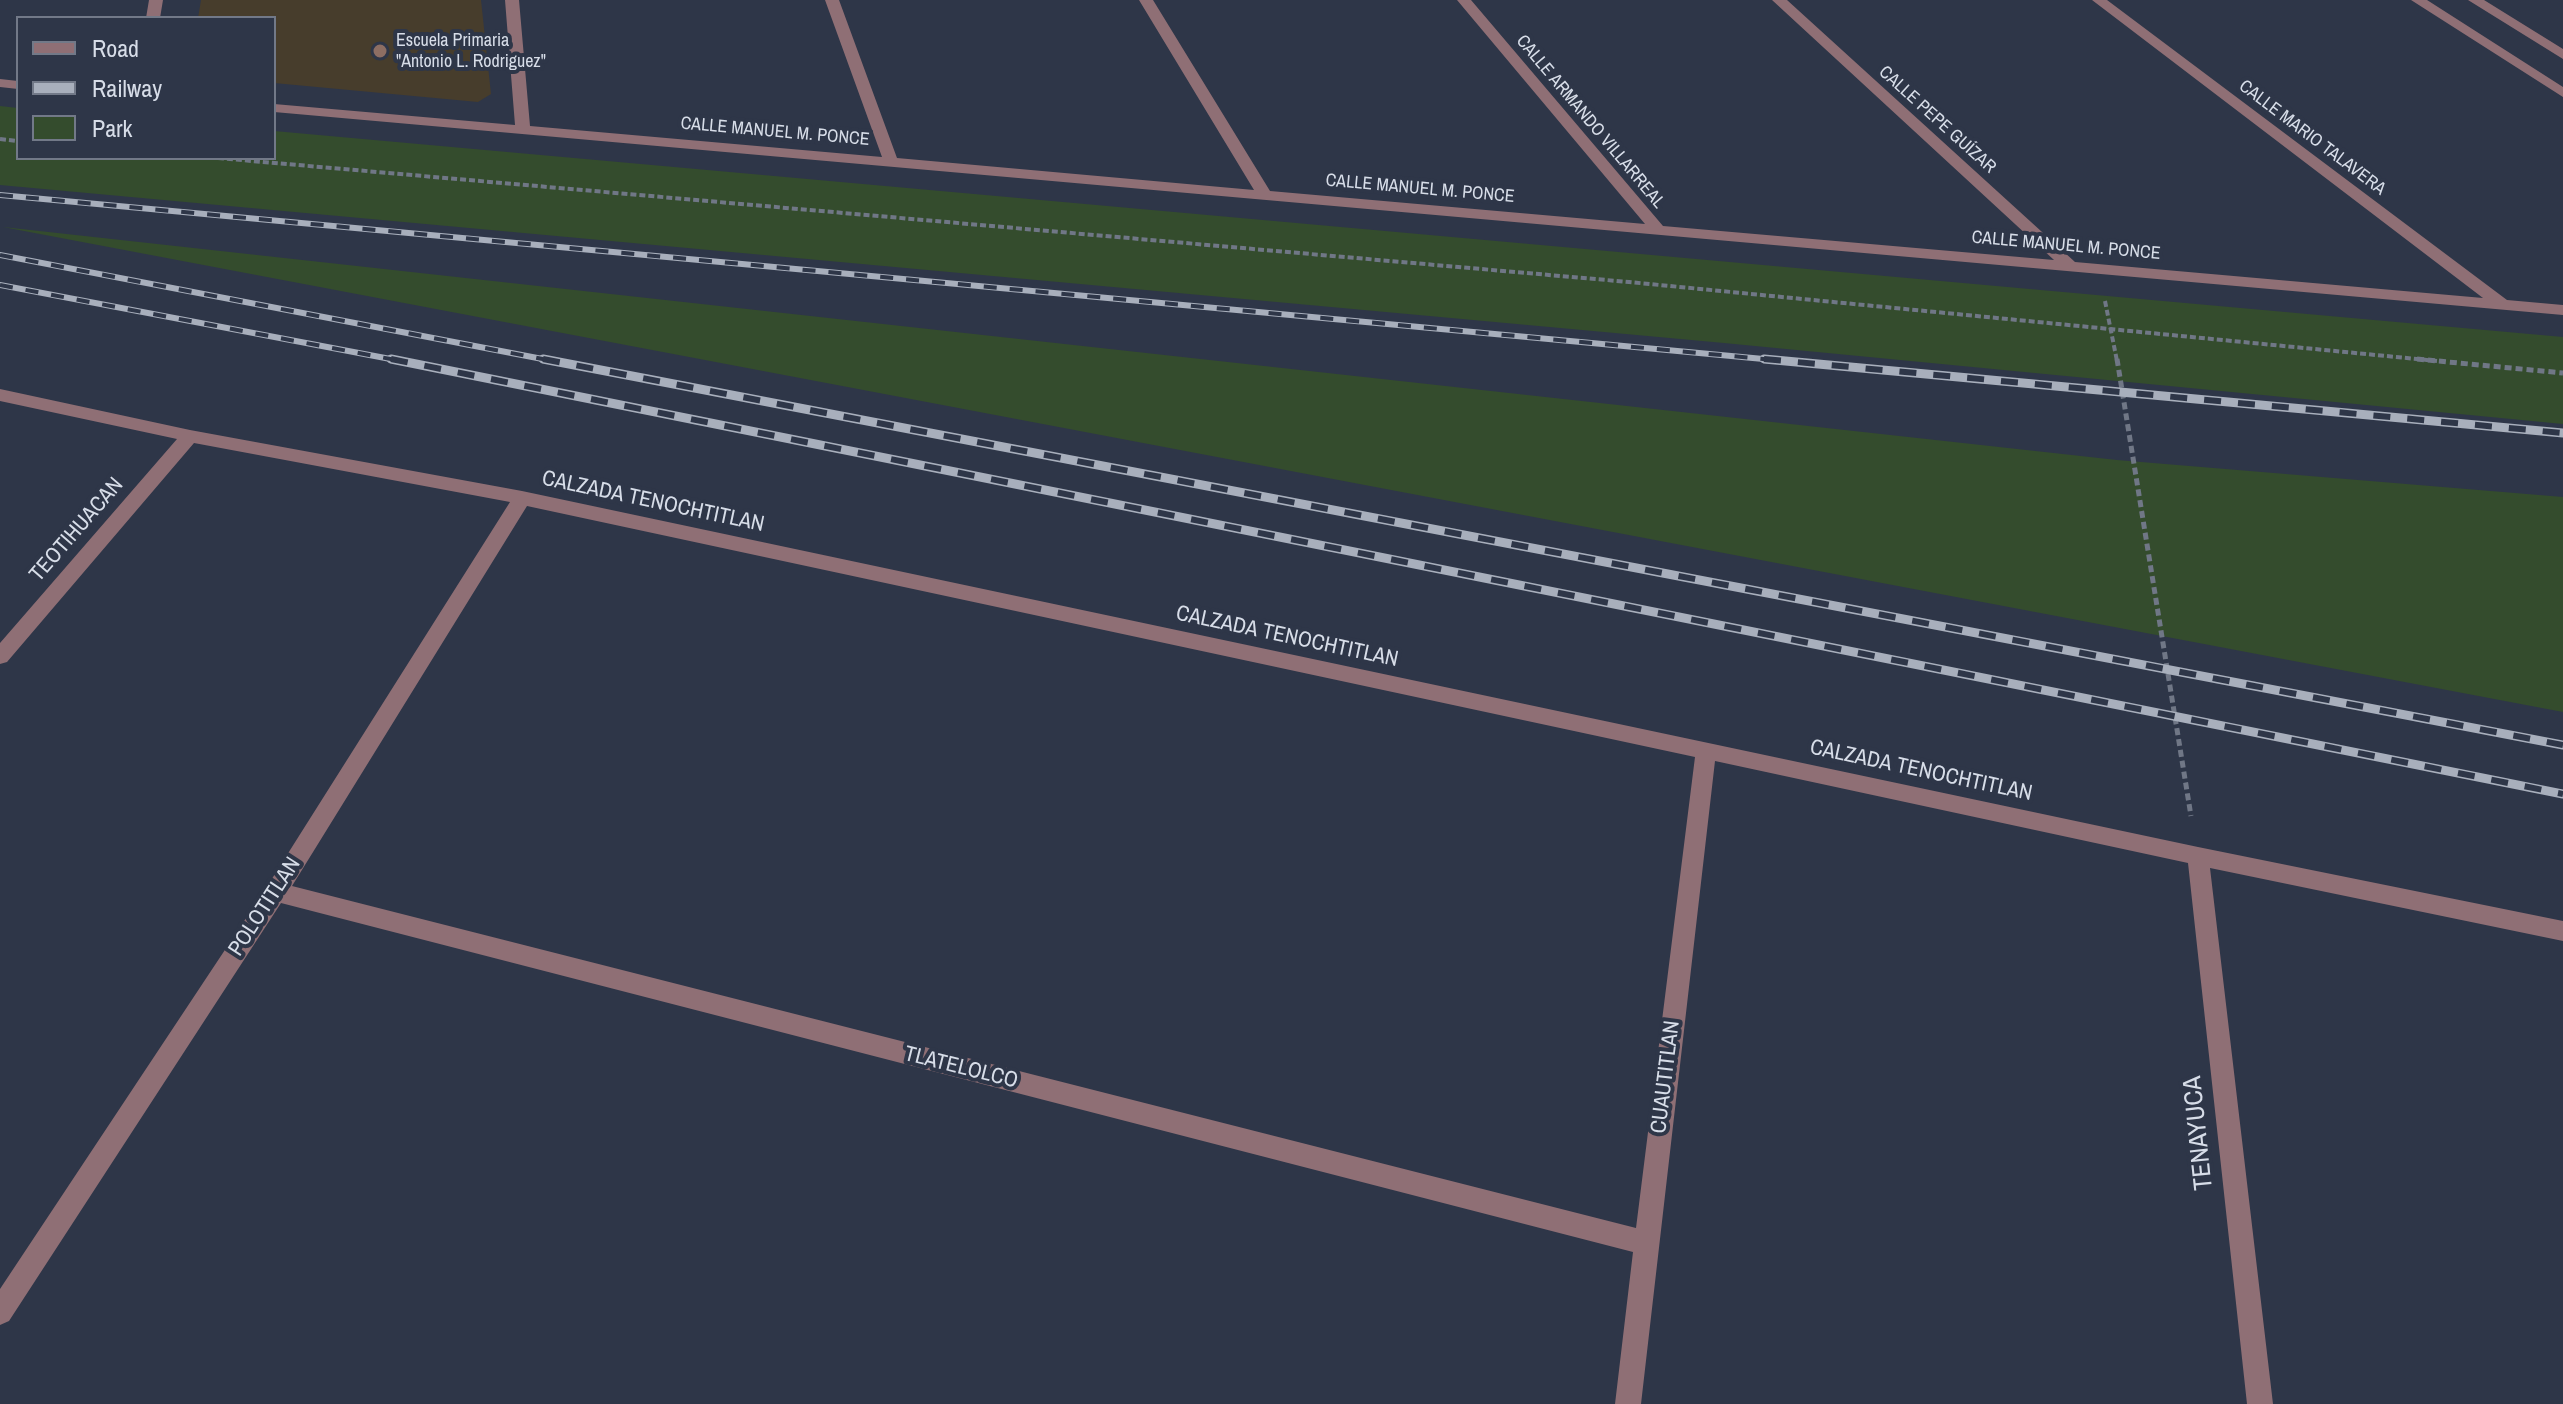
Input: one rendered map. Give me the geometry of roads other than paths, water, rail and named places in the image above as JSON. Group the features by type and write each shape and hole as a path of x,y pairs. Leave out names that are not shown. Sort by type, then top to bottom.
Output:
{"street":[{"path":"512,0 523,130"},
{"path":"832,0 891,162"},
{"path":"1146,0 1265,195"},
{"name":"CALLE ARMANDO VILLARREAL","path":"1464,0 1658,230"},
{"name":"CALLE PEPE GUÍZAR","path":"1779,0 2071,267"},
{"name":"CALLE MARIO TALAVERA","path":"2099,0 2503,305"},
{"path":"2418,0 2563,93"},
{"path":"2475,0 2563,55"},
{"name":"CALLE MANUEL M. PONCE","path":"276,108 2563,310"},
{"name":"CALZADA TENOCHTITLAN","path":"0,395 190,436 522,498 2563,931"},
{"name":"TEOTIHUACAN","path":"0,656 190,436"},
{"name":"POLOTITLAN","path":"0,1312 276,892 522,498"},
{"name":"CUAUTITLAN","path":"1628,1404 1706,749"},
{"name":"TENAYUCA","path":"2198,856 2260,1404"},
{"name":"TLATELOLCO","path":"276,892 1646,1243"}],"railway":[{"path":"0,195 1785,361"},
{"path":"0,255 553,361"},
{"path":"0,285 401,361"},
{"path":"391,359 401,361"},
{"path":"543,359 2563,745"},
{"path":"1764,359 2563,433"},
{"path":"401,361 2563,794"}],"place":[{"name":"Escuela Primaria \"Antonio L. Rodriguez\"","path":"380,51"}]}
